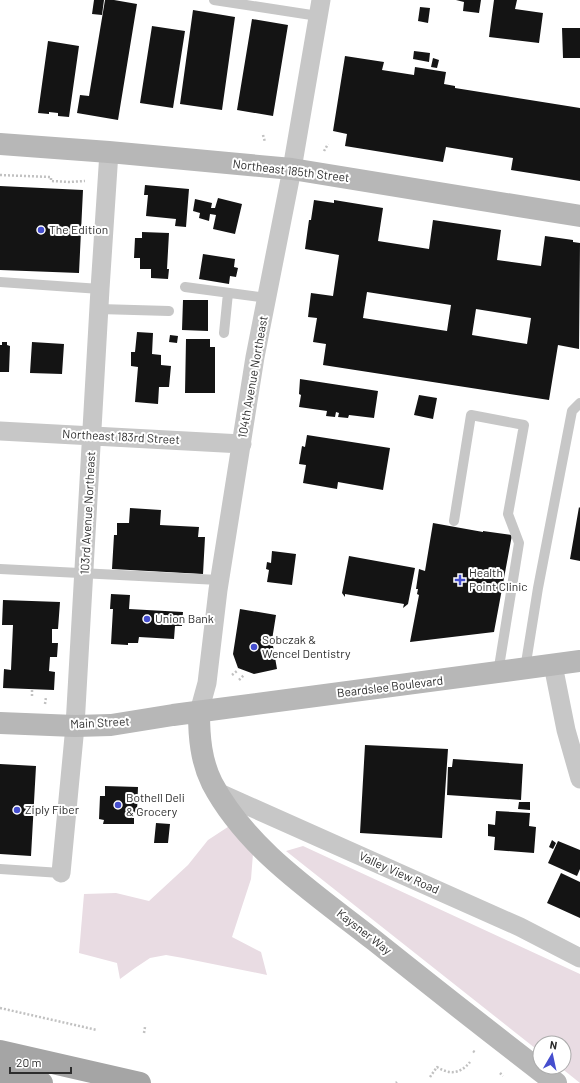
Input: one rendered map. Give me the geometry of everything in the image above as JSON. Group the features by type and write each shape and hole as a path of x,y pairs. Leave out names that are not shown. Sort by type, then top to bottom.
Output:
{"main road":[{"name":"Northeast 185th Street","path":"0,144 109,152 292,169 580,216"},
{"name":"Beardslee Boulevard","path":"199,712 580,661"},
{"name":"Main Street","path":"0,723 75,726 111,725 199,712"},
{"name":"104th Avenue Northeast","path":"199,712 199,735 202,755"},
{"name":"Kaysner Way","path":"202,755 206,770 217,792 237,821 254,841 275,861 556,1083"},
{"path":"0,1051 140,1083"},
{"path":"0,1073 42,1083"}],"street":[{"name":"104th Avenue Northeast","path":"199,712 207,683 219,580 255,357 292,169 320,8"},
{"name":"103rd Avenue Northeast","path":"61,873 75,726 109,152"},
{"name":"Northeast 183rd Street","path":"0,431 242,444"},
{"path":"553,665 566,730 580,779"},
{"name":"Valley View Road","path":"217,792 520,927 580,958"}],"lane":[{"path":"214,0 320,8"},
{"path":"0,282 100,289"},
{"path":"185,287 267,298"},
{"path":"224,333 228,292"},
{"path":"99,309 169,311"},
{"path":"525,669 538,588 572,411 580,403"},
{"path":"454,521 471,415 524,425 508,514 519,543 498,673"},
{"path":"0,569 219,580"},
{"path":"0,870 61,873"}],"path":[{"path":"263,135 265,142"},
{"path":"324,151 328,144"},
{"path":"0,175 51,177 51,181 85,181"},
{"path":"232,675 237,671"},
{"path":"239,680 244,675"},
{"path":"32,689 32,696"},
{"path":"0,1008 97,1030"},
{"path":"144,1033 145,1027"},
{"path":"430,1077 437,1067 451,1073 462,1070 470,1062"}],"shaded area":[{"path":"237,821 254,841 251,879 232,937 261,952 267,975 166,955 150,958 120,979 117,963 79,953 84,894 116,893 149,901 188,865 208,840"},
{"path":"303,846 580,974 580,1083 570,1075 572,1075 572,1035 532,1035 532,1046 286,851"}],"building":[{"path":"94,0 104,0 102,15 92,14"},
{"path":"105,0 137,4 118,120 77,113 80,95 89,96"},
{"path":"456,0 481,0 479,13 463,11 464,2"},
{"path":"494,0 517,0 515,9 543,13 539,43 489,37"},
{"path":"420,7 430,8 428,23 418,21"},
{"path":"193,10 235,17 222,110 180,104"},
{"path":"252,19 288,25 273,116 237,110"},
{"path":"152,26 185,31 173,108 140,103"},
{"path":"562,28 580,28 580,58 563,58"},
{"path":"48,41 79,46 69,117 58,116 58,113 38,113"},
{"path":"414,51 430,53 429,62 413,59"},
{"path":"345,56 384,62 382,70 414,75 415,67 446,72 444,84 455,86 455,88 580,108 580,181 511,170 513,158 446,147 443,162 345,146 347,134 333,131"},
{"path":"433,58 439,60 437,68 431,67"},
{"path":"145,185 189,189 186,227 175,226 176,219 146,216 148,195 144,195"},
{"name":"The Edition","path":"0,186 83,190 79,273 0,270"},
{"path":"218,198 242,204 235,234 213,229 216,215 210,214 209,221 199,218 200,213 193,211 195,199 212,203 211,208 215,208"},
{"path":"314,200 334,203 334,200 383,208 378,241 429,249 433,220 501,230 497,260 541,266 545,236 573,240 573,242 580,243 579,349 558,345 549,400 323,365 326,344 313,342 317,318 308,317 311,293 333,296 339,255 305,249 309,220 311,220","holes":["367,292 451,305 447,331 363,318","476,309 531,318 527,344 472,335"]},
{"path":"142,232 169,233 167,269 169,269 168,279 151,278 151,269 140,269 140,258 134,258 135,238 142,238"},
{"path":"203,254 235,259 234,267 238,268 236,277 230,276 229,284 199,279"},
{"path":"183,300 208,300 208,331 182,330"},
{"path":"137,332 153,333 152,354 161,355 161,365 171,366 169,387 159,387 158,404 135,402 138,367 131,366 131,352 135,352"},
{"path":"170,335 178,336 177,343 169,342"},
{"path":"186,339 210,339 210,347 215,347 215,393 185,393"},
{"path":"2,342 7,342 7,345 10,346 9,372 0,372 0,345 2,345"},
{"path":"32,342 64,344 62,374 30,373"},
{"path":"300,379 378,391 374,418 349,415 348,418 338,417 339,413 336,412 335,417 326,416 327,411 299,407 301,395 299,394"},
{"path":"419,395 437,398 433,419 414,415"},
{"path":"307,435 390,448 383,490 338,482 337,489 303,483 306,465 299,464 302,446 305,447"},
{"path":"579,507 580,508 580,561 570,559"},
{"path":"130,508 161,510 160,525 199,527 198,537 205,537 203,574 112,569 114,535 117,535 117,523 129,523"},
{"name":"Health Point Clinic","path":"433,523 483,532 512,535 494,632 410,642 419,595 417,594 418,589 416,589 419,569 425,571"},
{"path":"272,551 296,554 292,585 267,582 269,570 266,569 267,562 271,563"},
{"path":"349,556 415,568 408,604 403,608 404,604 345,594 345,597 342,593"},
{"name":"Union Bank","path":"111,594 130,595 129,609 183,612 182,626 175,626 174,639 139,637 138,643 128,643 128,645 111,644 113,609 110,609"},
{"path":"3,600 60,602 58,629 52,629 52,643 58,643 57,657 50,657 49,671 55,672 54,690 3,688 4,669 11,670 13,625 2,625"},
{"name":"Sobczak & Wencel Dentistry","path":"240,609 276,615 272,640 277,669 254,674 238,668 233,654"},
{"path":"365,745 448,749 442,838 360,833"},
{"path":"453,759 523,764 521,800 447,795 448,767 452,767"},
{"name":"Ziply Fiber","path":"0,764 36,766 31,856 0,854"},
{"name":"Bothell Deli & Grocery","path":"105,786 138,787 137,813 134,813 134,824 103,824 104,820 99,819 100,796 105,796"},
{"path":"519,802 530,802 530,810 518,809"},
{"path":"496,811 530,813 529,826 536,827 534,853 494,850 495,837 488,836 488,824 495,825"},
{"path":"156,823 170,824 168,843 154,843"},
{"path":"552,840 556,843 553,849 549,847"},
{"path":"558,841 580,850 580,869 577,876 548,863"},
{"path":"561,873 580,882 580,918 547,903"}],"place":[{"name":"The Edition","path":"41,230"},
{"name":"Health Point Clinic","path":"460,580"},
{"name":"Union Bank","path":"147,619"},
{"name":"Sobczak & Wencel Dentistry","path":"254,647"},
{"name":"Bothell Deli & Grocery","path":"118,805"},
{"name":"Ziply Fiber","path":"17,810"}]}
